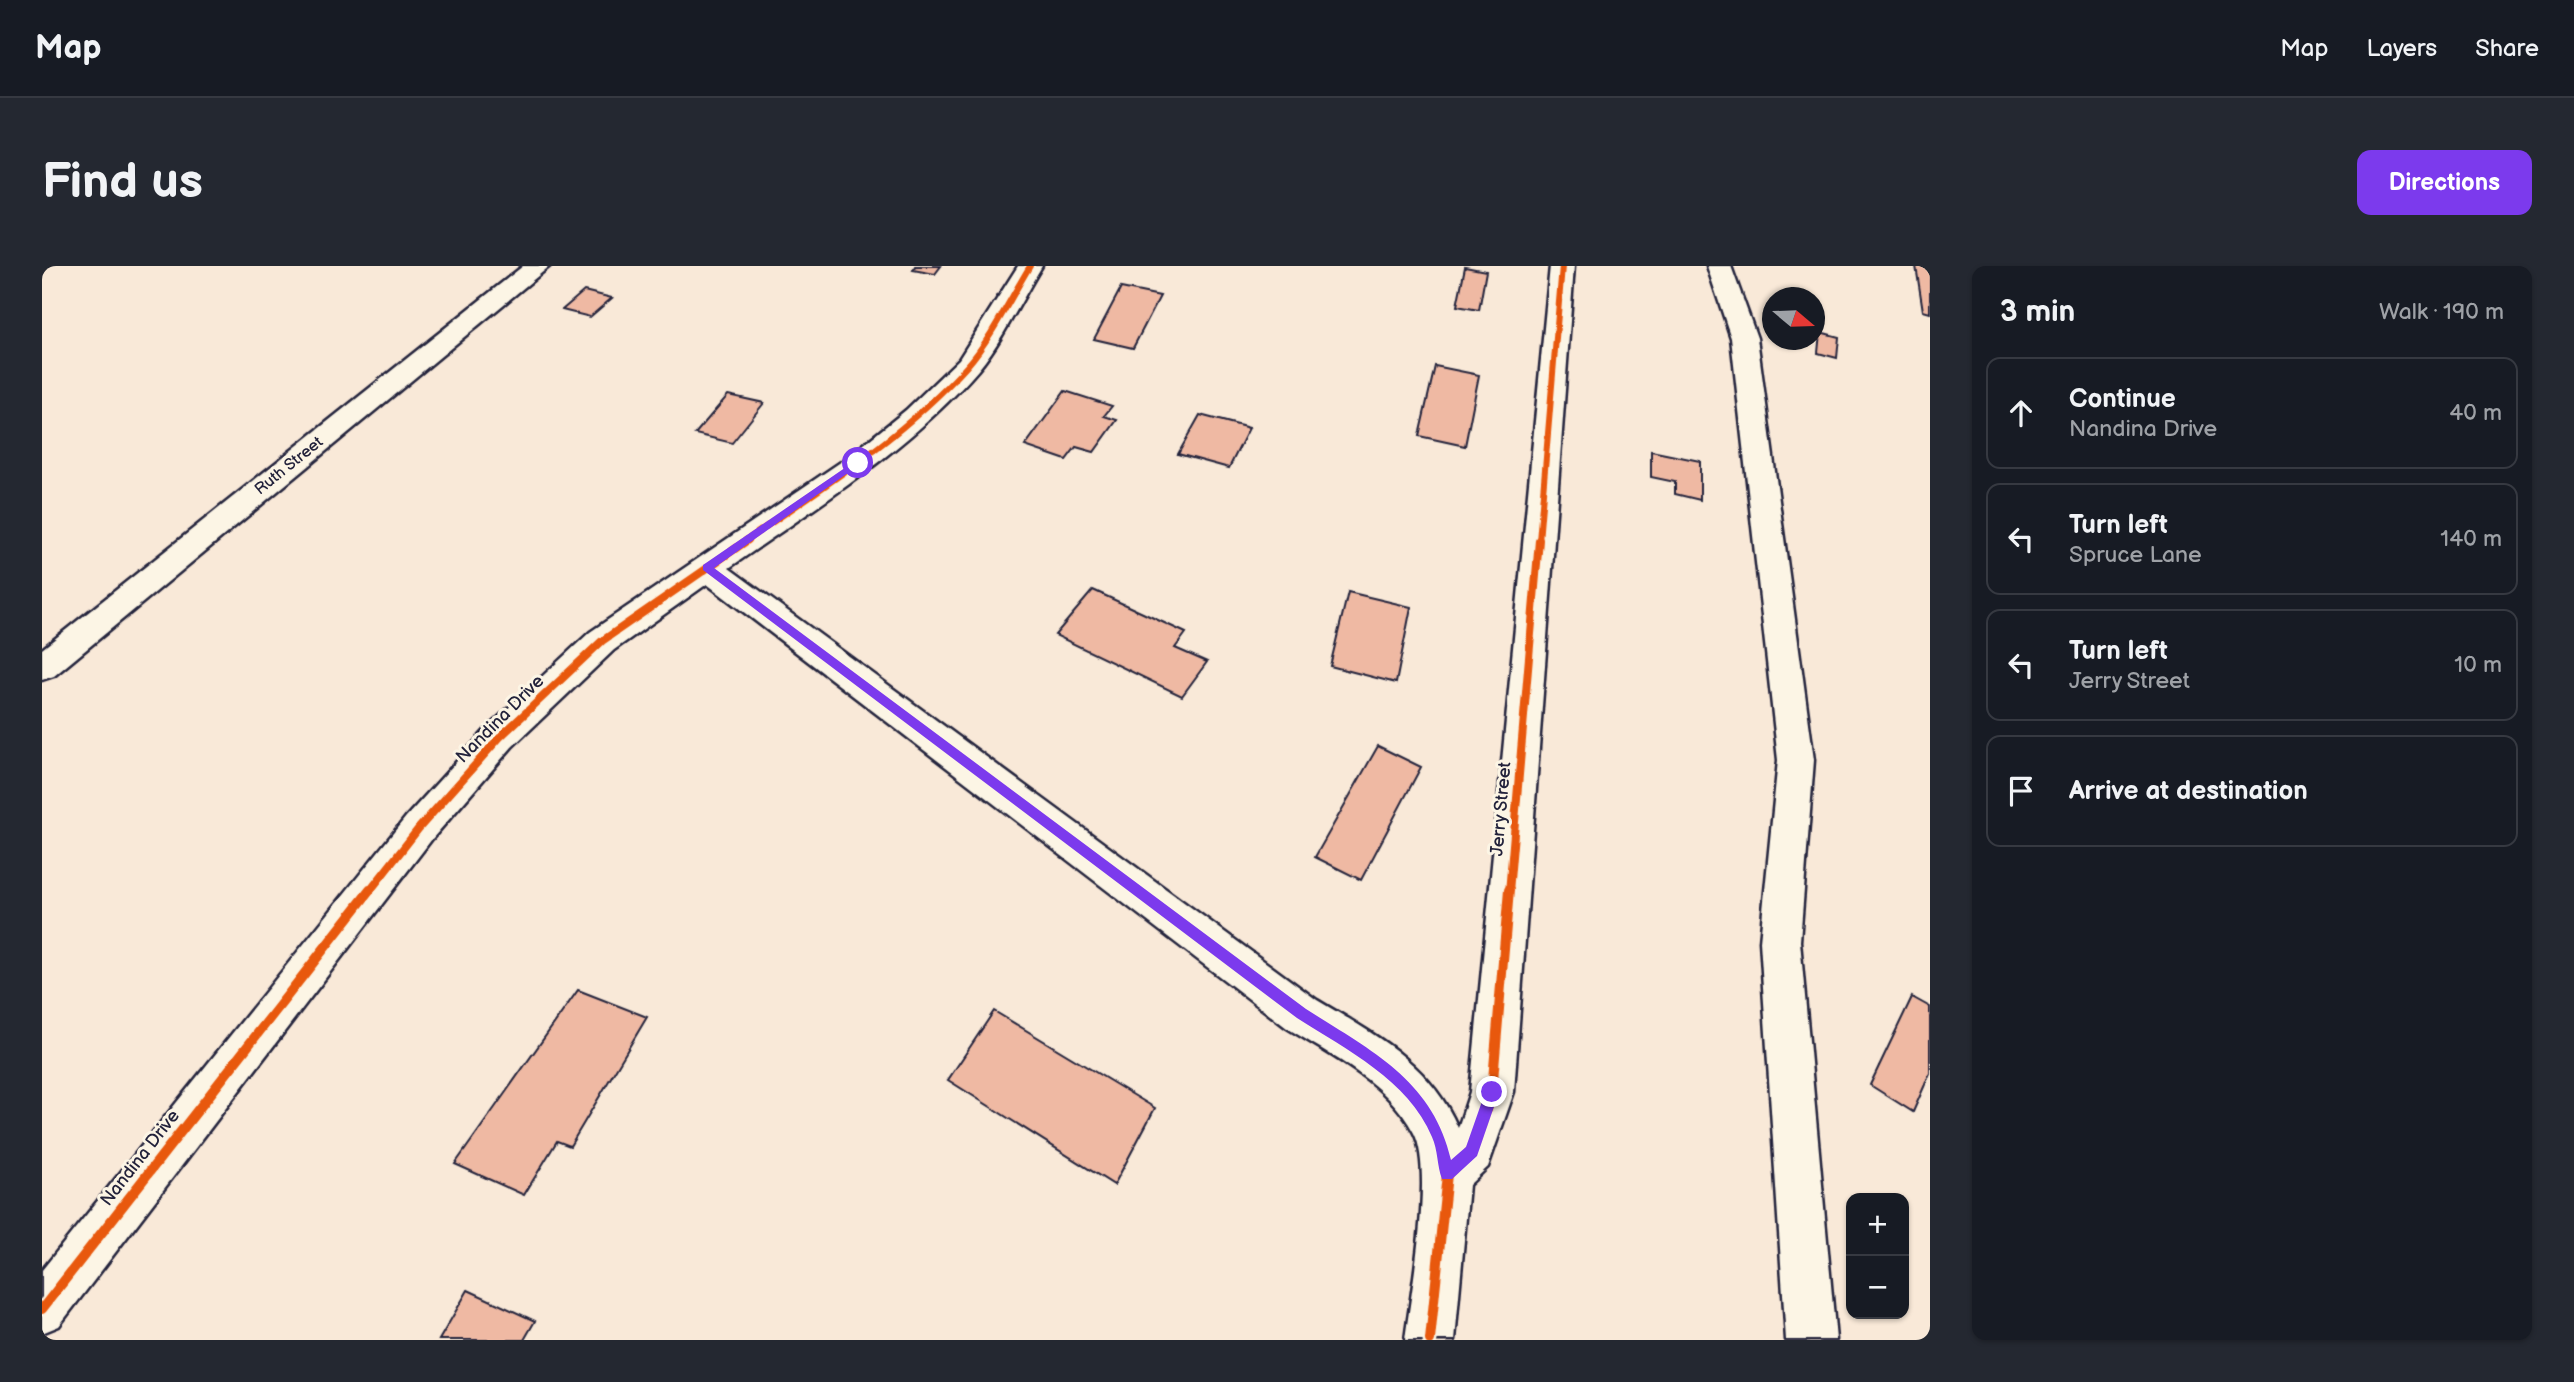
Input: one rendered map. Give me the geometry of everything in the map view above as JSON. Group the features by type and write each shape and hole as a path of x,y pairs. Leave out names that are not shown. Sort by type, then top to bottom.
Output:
{"street":[{"name":"Ruth Street","path":"42,667 538,266"},
{"name":"Nandina Drive","path":"42,1309 437,807 500,737 602,642 858,463 916,416 969,364 1030,266"},
{"name":"Jerry Street","path":"1447,1174 1472,1151 1492,1092 1563,266"},
{"path":"1720,266 1744,338 1796,761 1780,941 1811,1340"},
{"path":"707,568 1302,1014 1384,1066 1416,1098 1439,1135 1447,1174 1430,1340"}],"building":[{"path":"915,266 941,266 935,274 913,270"},
{"path":"1916,266 1930,266 1930,313 1923,311"},
{"path":"1465,267 1486,271 1479,310 1457,306"},
{"path":"1121,288 1160,296 1133,348 1094,339"},
{"path":"584,291 612,298 590,317 562,310"},
{"path":"1825,333 1839,337 1837,358 1818,353 1818,350 1825,350"},
{"path":"1435,366 1479,375 1465,446 1419,436"},
{"path":"1065,391 1112,406 1104,416 1117,420 1094,452 1076,447 1066,460 1025,446"},
{"path":"728,395 764,403 732,443 695,434"},
{"path":"1200,415 1249,428 1229,468 1178,454"},
{"path":"1651,451 1700,461 1700,500 1675,494 1675,482 1651,477"},
{"path":"1093,590 1186,633 1175,648 1207,662 1182,696 1055,635"},
{"path":"1348,592 1411,607 1396,683 1330,666"},
{"path":"1378,746 1421,767 1361,880 1315,857"},
{"path":"578,990 647,1017 570,1146 557,1141 524,1195 455,1164"},
{"path":"1912,997 1930,1007 1930,1073 1913,1112 1870,1085"},
{"path":"994,1011 1155,1108 1114,1185 948,1080"},
{"path":"468,1290 535,1321 524,1340 439,1340"}],"cycle path":[{"path":"42,1309 419,828 500,737 602,641 858,463 916,416 969,364 1030,266"},
{"path":"1430,1340 1447,1174 1472,1151 1492,1092 1562,266"}],"route":[{"path":"858,463 707,568 1302,1014 1384,1066 1416,1098 1439,1135 1447,1174 1472,1151 1492,1092"}]}
